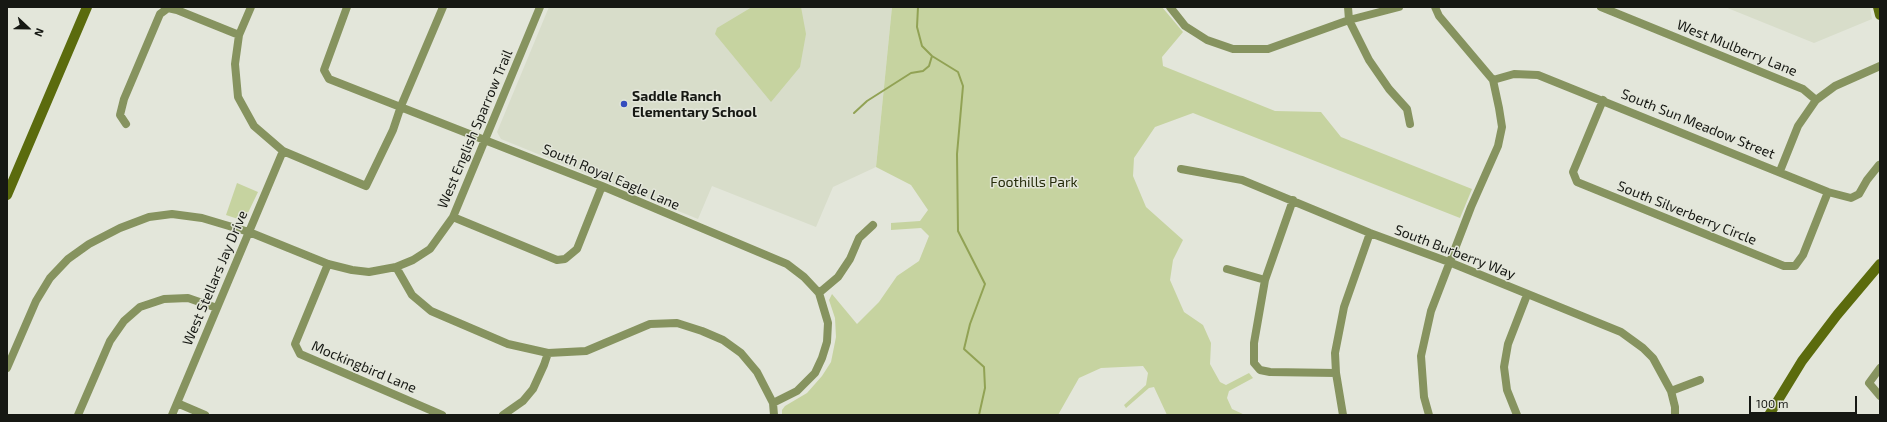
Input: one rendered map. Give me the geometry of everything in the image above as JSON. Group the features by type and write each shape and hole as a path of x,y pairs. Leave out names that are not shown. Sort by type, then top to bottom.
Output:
{"main road":[{"path":"7,195 87,7"},
{"path":"1878,7 1880,15"},
{"path":"1770,415 1802,361 1841,310 1880,264"}],"street":[{"path":"251,7 239,35 235,64 238,97 254,126 283,151 366,186 393,130 401,106 443,7"},
{"name":"South Royal Eagle Lane","path":"347,7 324,70 329,79 602,186 787,264 804,278 819,293 828,323 827,342 815,373 797,391 773,403"},
{"name":"West English Sparrow Trail","path":"7,368 36,300 50,278 68,259 89,244 120,228 149,217 172,214 202,218 249,232 328,264 352,270 369,272 396,268 413,260 430,249 453,217 540,7"},
{"path":"1170,7 1185,26 1207,40 1233,49 1268,49 1349,20 1399,7"},
{"path":"1348,7 1349,20 1369,60 1389,89 1406,109 1410,124"},
{"path":"1429,415 1424,397 1421,356 1431,311 1471,207 1498,146 1502,127 1500,108 1493,80 1439,16 1435,7"},
{"name":"West Mulberry Lane","path":"1602,7 1803,89 1816,100"},
{"path":"126,124 120,115 124,99 160,14 168,8 177,10 239,35"},
{"path":"1780,171 1798,126 1816,100 1835,86 1880,66"},
{"name":"South Sun Meadow Street","path":"1493,80 1514,74 1538,75 1780,171 1828,192 1851,198 1859,194 1878,165"},
{"name":"South Silverberry Circle","path":"1603,100 1573,172 1577,182 1784,266 1795,266 1803,255 1828,192"},
{"name":"West Stellars Jay Drive","path":"172,415 283,151"},
{"name":"South Burberry Way","path":"1181,169 1242,180 1370,233 1449,262 1620,332 1633,339 1653,358 1671,391 1675,407 1675,415"},
{"path":"453,217 557,260 566,259 577,249 602,186"},
{"path":"1293,200 1265,280 1254,343 1254,363 1260,370 1270,372 1336,374"},
{"path":"819,293 838,277 850,259 858,238 873,225"},
{"path":"1343,415 1336,374 1335,353 1344,307 1370,233"},
{"name":"Mockingbird Lane","path":"328,264 295,344 300,354 442,415"},
{"path":"396,268 412,294 431,311 508,344 548,353 586,351 650,324 677,323 702,331 723,340 741,353 757,372 773,403 774,415"},
{"path":"1227,269 1265,280"},
{"path":"1518,415 1507,390 1504,367 1508,344 1527,295"},
{"path":"78,415 110,340 124,321 140,307 164,299 188,298 217,308"},
{"path":"504,415 523,401 533,388 548,353"},
{"path":"1880,368 1869,383 1880,396"},
{"path":"1671,391 1700,380"},
{"path":"177,403 204,415"}],"shaded area":[{"path":"549,7 892,7 876,167 833,187 816,227 712,186 698,219 501,139 497,132"},
{"path":"1725,7 1870,7 1872,19 1814,43"}],"green space":[{"path":"752,7 801,7 806,34 800,67 771,102 715,34 717,28"},
{"name":"Foothills Park","path":"892,7 1162,7 1183,32 1162,57 1163,66 1275,111 1321,112 1341,137 1472,189 1460,218 1193,113 1155,127 1134,158 1133,176 1146,207 1183,240 1173,260 1170,280 1184,312 1203,325 1211,343 1210,364 1220,382 1226,385 1249,373 1253,378 1229,391 1227,398 1232,409 1245,415 1167,415 1154,387 1149,388 1126,408 1124,405 1146,385 1148,373 1143,366 1101,368 1079,378 1058,415 782,415 782,410 785,406 807,393 822,376 831,362 836,337 835,318 829,300 832,294 857,324 879,302 897,276 919,261 929,236 921,228 891,230 891,223 920,221 928,210 911,185 876,167"},
{"path":"237,183 258,192 246,217 241,220 226,215"}],"waterway":[{"path":"918,7 917,27 922,46 932,56 958,72 963,86 957,154 958,231 985,284 970,324 964,349 984,367 985,388 979,415"},
{"path":"854,113 867,101 911,73 923,71 929,66 932,56"}],"place":[{"name":"Saddle Ranch Elementary School","path":"624,104"}]}
